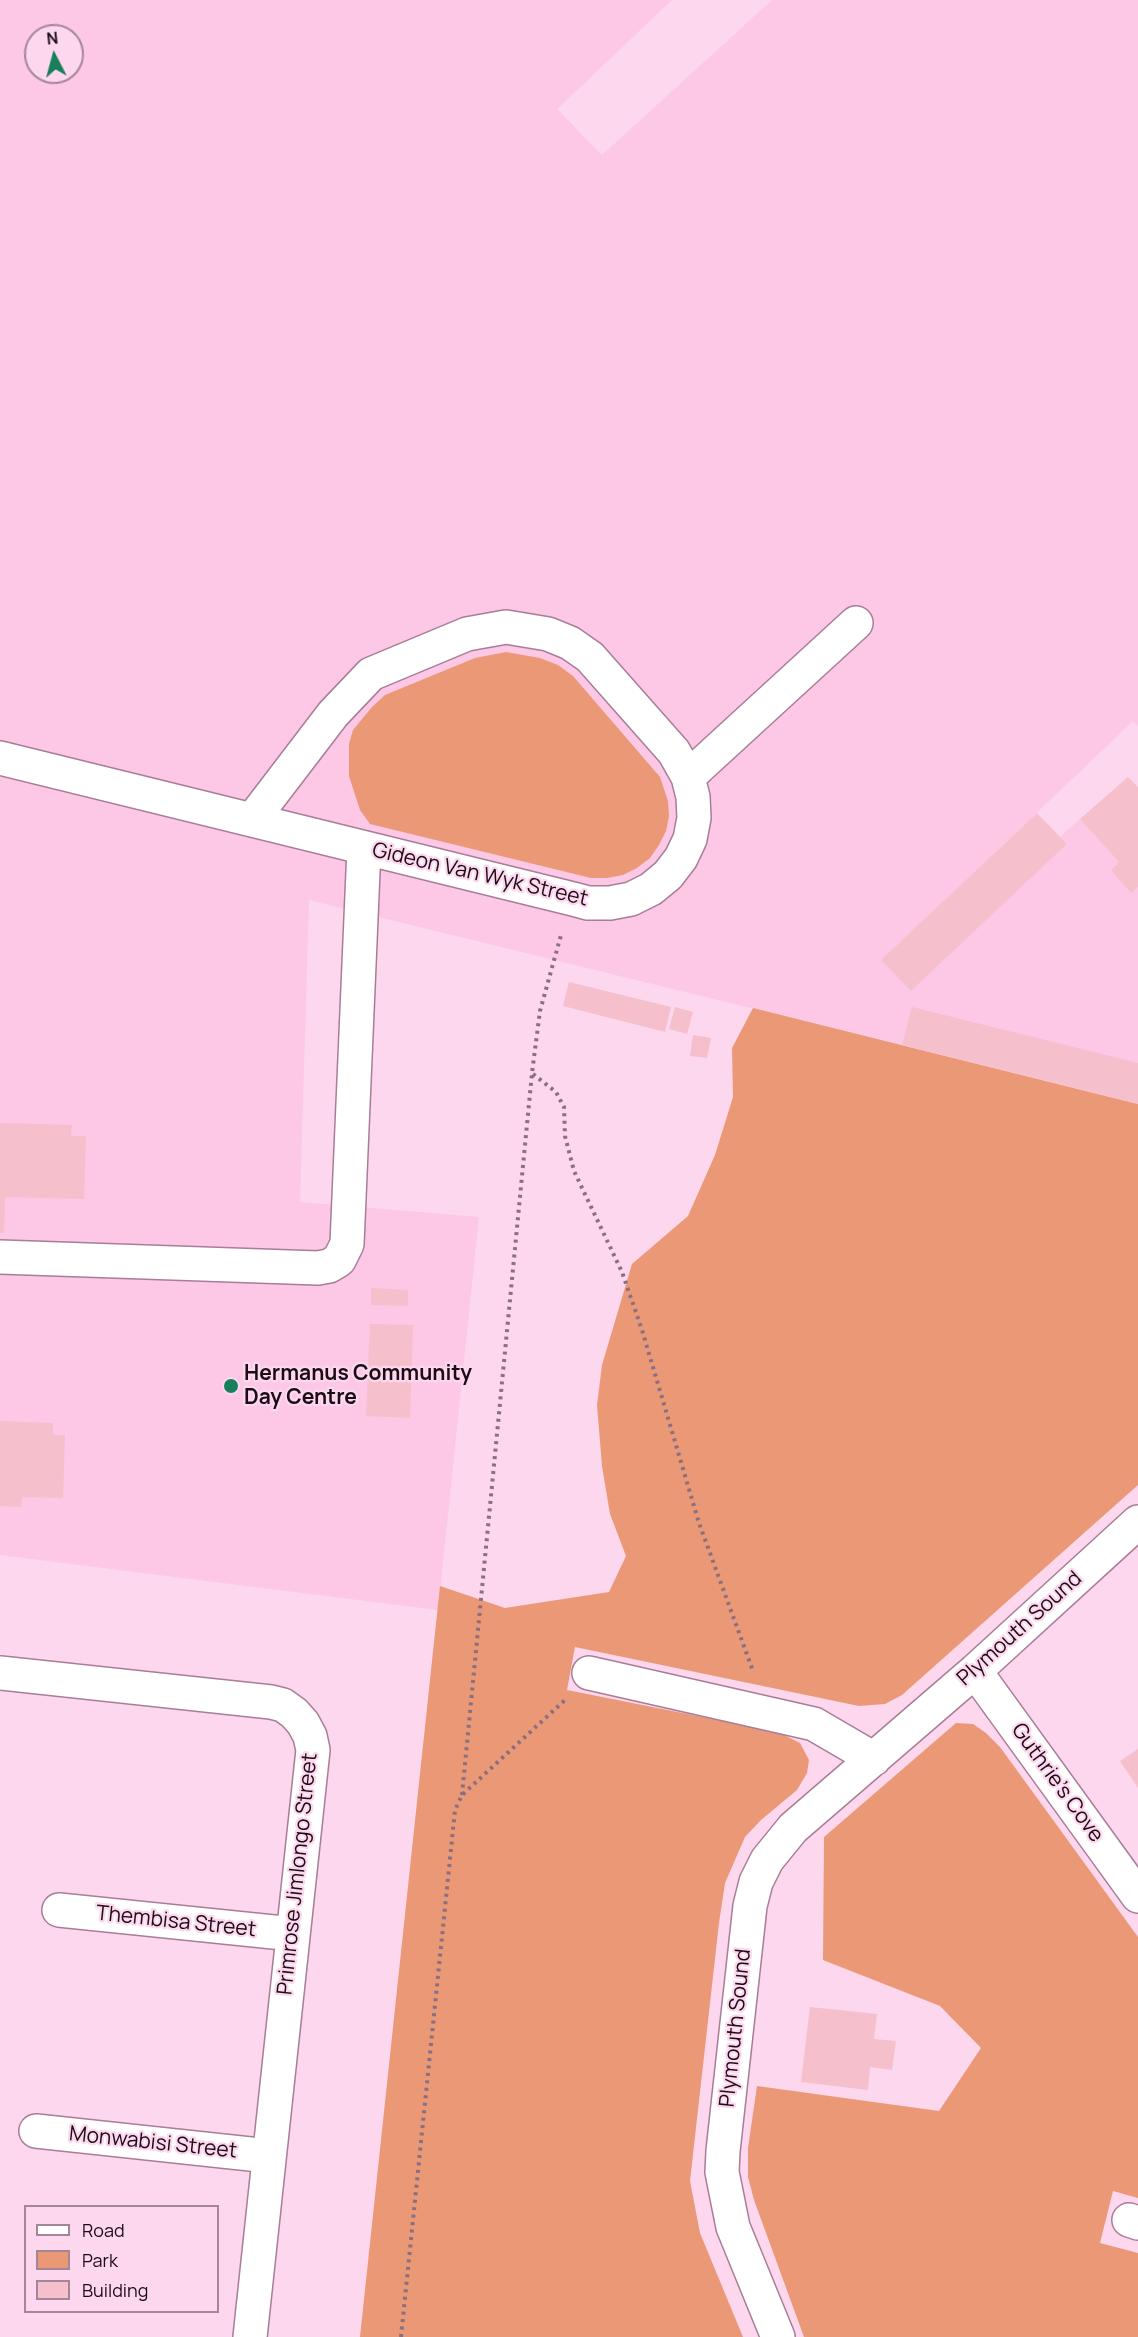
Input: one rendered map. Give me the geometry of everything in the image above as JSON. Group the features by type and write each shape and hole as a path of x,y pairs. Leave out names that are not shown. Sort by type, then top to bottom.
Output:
{"street":[{"path":"688,777 856,623"},
{"name":"Gideon Van Wyk Street","path":"0,758 588,903 610,903 631,899 651,889 668,875 681,858 692,828 693,797 688,777 674,752 590,657 548,634 525,629 496,628 467,634 371,674 333,714 252,820"},
{"path":"0,1257 318,1268 329,1266 339,1260 347,1244 363,848"},
{"name":"Plymouth Sound","path":"778,2337 733,2227 722,2172 750,1906 756,1882 767,1860 793,1828 975,1671 1138,1522"},
{"name":"Guthrie’s Cove","path":"975,1671 1138,1896"},
{"name":"Primrose Jimlongo Street","path":"0,1673 271,1702 294,1713 307,1730 313,1750 250,2337"},
{"path":"593,1674 814,1724 874,1759"},
{"name":"Thembisa Street","path":"58,1910 293,1934"},
{"name":"Monwabisi Street","path":"36,2131 269,2156"}],"path":[{"path":"401,2337 448,1872 455,1810 462,1795 532,1073 540,1011 552,959 573,899"},
{"path":"532,1073 556,1092 564,1107 565,1136 574,1171 622,1272 642,1330 699,1522 753,1669 765,1712"},
{"path":"462,1795 593,1674"}],"shaded area":[{"path":"0,0 672,0 557,109 602,155 772,0 1138,0 1138,726 1133,721 882,960 911,991 1067,844 1060,837 1080,819 1119,862 1111,870 1131,892 1138,887 1138,1063 902,1045 309,900 300,1202 479,1217 438,1610 0,1555"}],"green space":[{"path":"506,652 540,658 558,665 573,676 660,777 668,801 669,816 666,831 650,858 637,868 623,875 591,878 370,824 360,810 349,776 349,744 353,730 372,707 385,695 475,658"},
{"path":"753,1008 1138,1104 1138,1485 902,1695 885,1704 859,1706 575,1647 567,1690 778,1732 800,1743 809,1760 807,1773 797,1790 761,1820 745,1837 725,1883 719,1923 690,2181 700,2233 743,2337 360,2337 440,1586 505,1608 609,1592 626,1556 610,1514 602,1466 597,1405 602,1365 632,1264 688,1216 715,1155 733,1097 732,1048"},
{"path":"956,1723 973,1724 1000,1747 1138,1937 1138,2198 1113,2191 1100,2243 1138,2253 1138,2337 804,2337 754,2200 748,2177 748,2148 757,2086 939,2111 981,2048 940,2006 823,1960 824,1837"}],"building":[{"path":"1128,777 1138,787 1138,887 1131,893 1111,870 1119,862 1080,819"},
{"path":"1037,813 1067,844 911,991 881,960"},
{"path":"569,982 671,1007 665,1032 563,1006"},
{"path":"675,1007 693,1012 687,1034 669,1029"},
{"path":"912,1007 1138,1063 1138,1104 902,1045"},
{"path":"693,1035 711,1038 707,1058 690,1056"},
{"path":"0,1123 72,1125 71,1136 86,1136 84,1199 5,1197 4,1233 0,1233"},
{"path":"371,1288 408,1290 408,1306 371,1305"},
{"path":"370,1324 413,1325 410,1418 366,1416"},
{"path":"0,1421 53,1423 53,1435 65,1435 63,1498 22,1497 21,1507 0,1506"},
{"path":"1138,1749 1138,1788 1120,1761"},
{"path":"810,2007 877,2014 874,2039 896,2041 892,2070 870,2067 868,2090 801,2082"}],"place":[{"name":"Hermanus Community Day Centre","path":"231,1386"}]}
